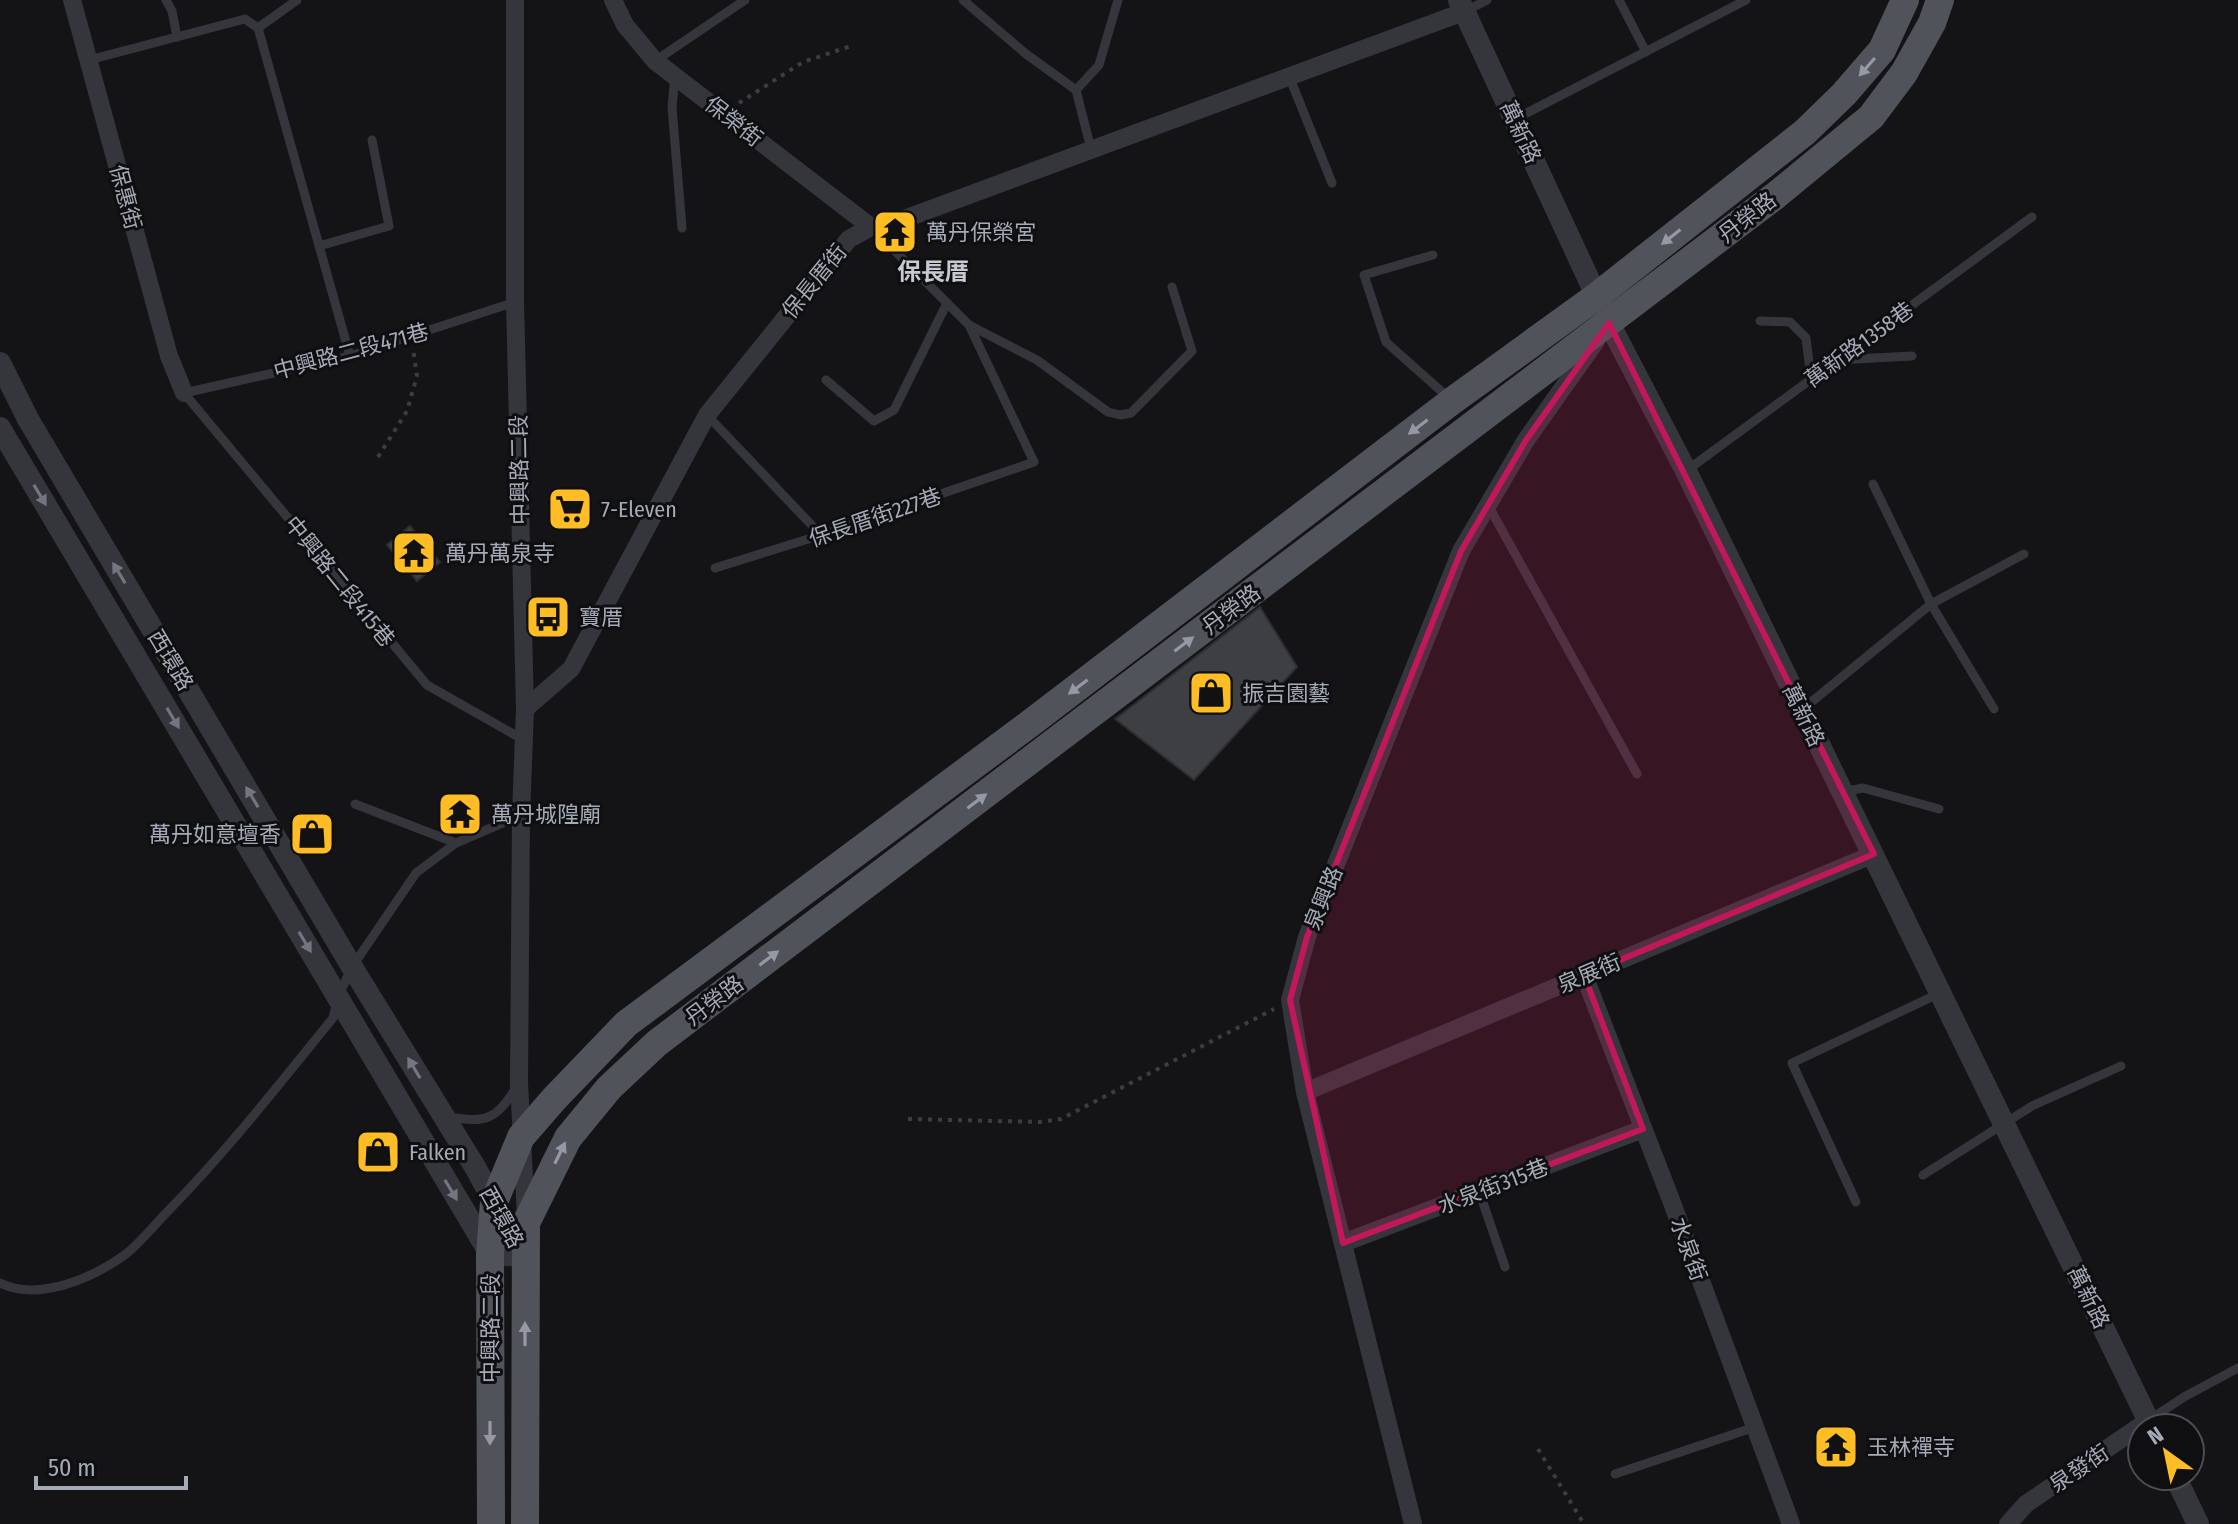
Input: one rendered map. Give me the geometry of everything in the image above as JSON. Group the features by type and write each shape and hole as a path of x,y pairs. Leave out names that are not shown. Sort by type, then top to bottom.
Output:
{"main road":[{"name":"丹榮路","path":"521,1137 626,1024 1028,725 1452,401 1597,296 1805,132 1844,94 1882,50 1905,0"},
{"name":"丹榮路","path":"526,1223 568,1138 609,1088 657,1043 1775,196 1871,117 1904,73 1932,23 1940,0"},
{"path":"1028,725 1047,748"},
{"name":"中興路二段","path":"491,1524 490,1254 494,1202 521,1137"},
{"name":"中興路二段","path":"525,1524 526,1223"}],"street":[{"name":"保惠街","path":"72,0 169,356 184,393"},
{"name":"中興路二段","path":"515,0 515,302 525,709 522,739 519,1083 526,1223"},
{"name":"保榮街","path":"613,0 625,25 655,61 871,227"},
{"name":"保長厝街","path":"525,709 571,669 707,415 849,239 871,227 888,225 1289,76 1462,6"},
{"name":"萬新路","path":"1462,6 1609,323 1686,471 2145,1412"},
{"name":"泉興路","path":"1413,1524 1305,1092 1290,1000 1307,937 1461,551 1526,440 1609,323"},
{"name":"西環路","path":"0,363 28,419 524,1256"},
{"name":"西環路","path":"0,428 490,1254 524,1256"},
{"name":"泉展街","path":"1305,1092 1874,854"},
{"name":"水泉街","path":"1584,975 1791,1524"},
{"name":"水泉街315巷","path":"1343,1243 1643,1129"},
{"name":"泉發街","path":"2008,1524 2026,1504 2126,1440"},
{"path":"2183,1492 2198,1524"}],"lane":[{"path":"166,0 172,11 177,37"},
{"path":"258,28 297,0"},
{"path":"655,61 745,0"},
{"path":"963,0 1026,54 1076,90 1091,149"},
{"path":"1076,90 1099,65 1118,0"},
{"path":"1462,6 1487,0"},
{"path":"1619,0 1646,52"},
{"path":"1515,119 1746,0"},
{"path":"89,60 245,19 258,28 350,356"},
{"path":"675,76 672,107 682,228"},
{"path":"1289,76 1332,183"},
{"path":"319,246 389,226 372,140"},
{"name":"萬新路1358巷","path":"1686,471 2032,217"},
{"path":"871,227 969,325 1037,360 1108,412 1120,415 1131,413 1192,351 1172,287"},
{"path":"1433,255 1364,275 1386,342 1452,401"},
{"name":"中興路二段471巷","path":"184,393 350,356 515,302"},
{"path":"826,380 874,421 894,410 947,303"},
{"path":"1760,321 1790,322 1806,338 1811,379"},
{"name":"保長厝街227巷","path":"715,568 1034,462 969,325"},
{"path":"1836,360 1912,356"},
{"name":"中興路二段415巷","path":"184,393 427,685 522,739"},
{"path":"707,415 821,535"},
{"path":"1873,484 1931,604 1994,709"},
{"path":"1488,505 1637,774"},
{"path":"1801,710 1931,604 2024,554"},
{"path":"1842,792 1863,788 1939,809"},
{"path":"355,804 456,843"},
{"path":"0,1283 20,1291 60,1286 99,1271 127,1253 203,1176 333,1018 338,997 352,967 416,873 456,843 521,815"},
{"path":"1856,1202 1792,1063 1941,993"},
{"path":"1923,1175 2032,1106 2121,1066"},
{"path":"443,1116 471,1120 494,1116 504,1107 519,1083"},
{"path":"1479,1191 1505,1267"},
{"name":"泉發街","path":"2166,1412 2184,1397 2238,1368"},
{"path":"1615,1474 1755,1427"}],"path":[{"path":"724,114 803,62 854,45"},
{"path":"378,457 407,411 417,376 411,336"},
{"path":"908,1119 1040,1122 1061,1119 1290,1000"},
{"path":"1538,1449 1584,1524"}],"highlighted area":[{"path":"1609,323 1874,854 1584,975 1643,1129 1343,1243 1290,1000 1307,937 1461,551 1526,440"}],"building":[{"name":"萬丹萬泉寺","path":"410,526 440,562 417,581 387,545"},
{"name":"振吉園藝","path":"1260,607 1297,667 1194,780 1115,719"}],"place":[{"name":"萬丹保榮宮","path":"895,232"},
{"name":"7-Eleven","path":"570,509"},
{"name":"萬丹萬泉寺","path":"414,553"},
{"name":"寶厝","path":"548,617"},
{"name":"振吉園藝","path":"1211,693"},
{"name":"萬丹城隍廟","path":"460,814"},
{"name":"萬丹如意壇香","path":"312,834"},
{"name":"Falken","path":"378,1152"},
{"name":"玉林禪寺","path":"1836,1447"}],"district":[{"name":"保長厝","path":"933,272"}]}
